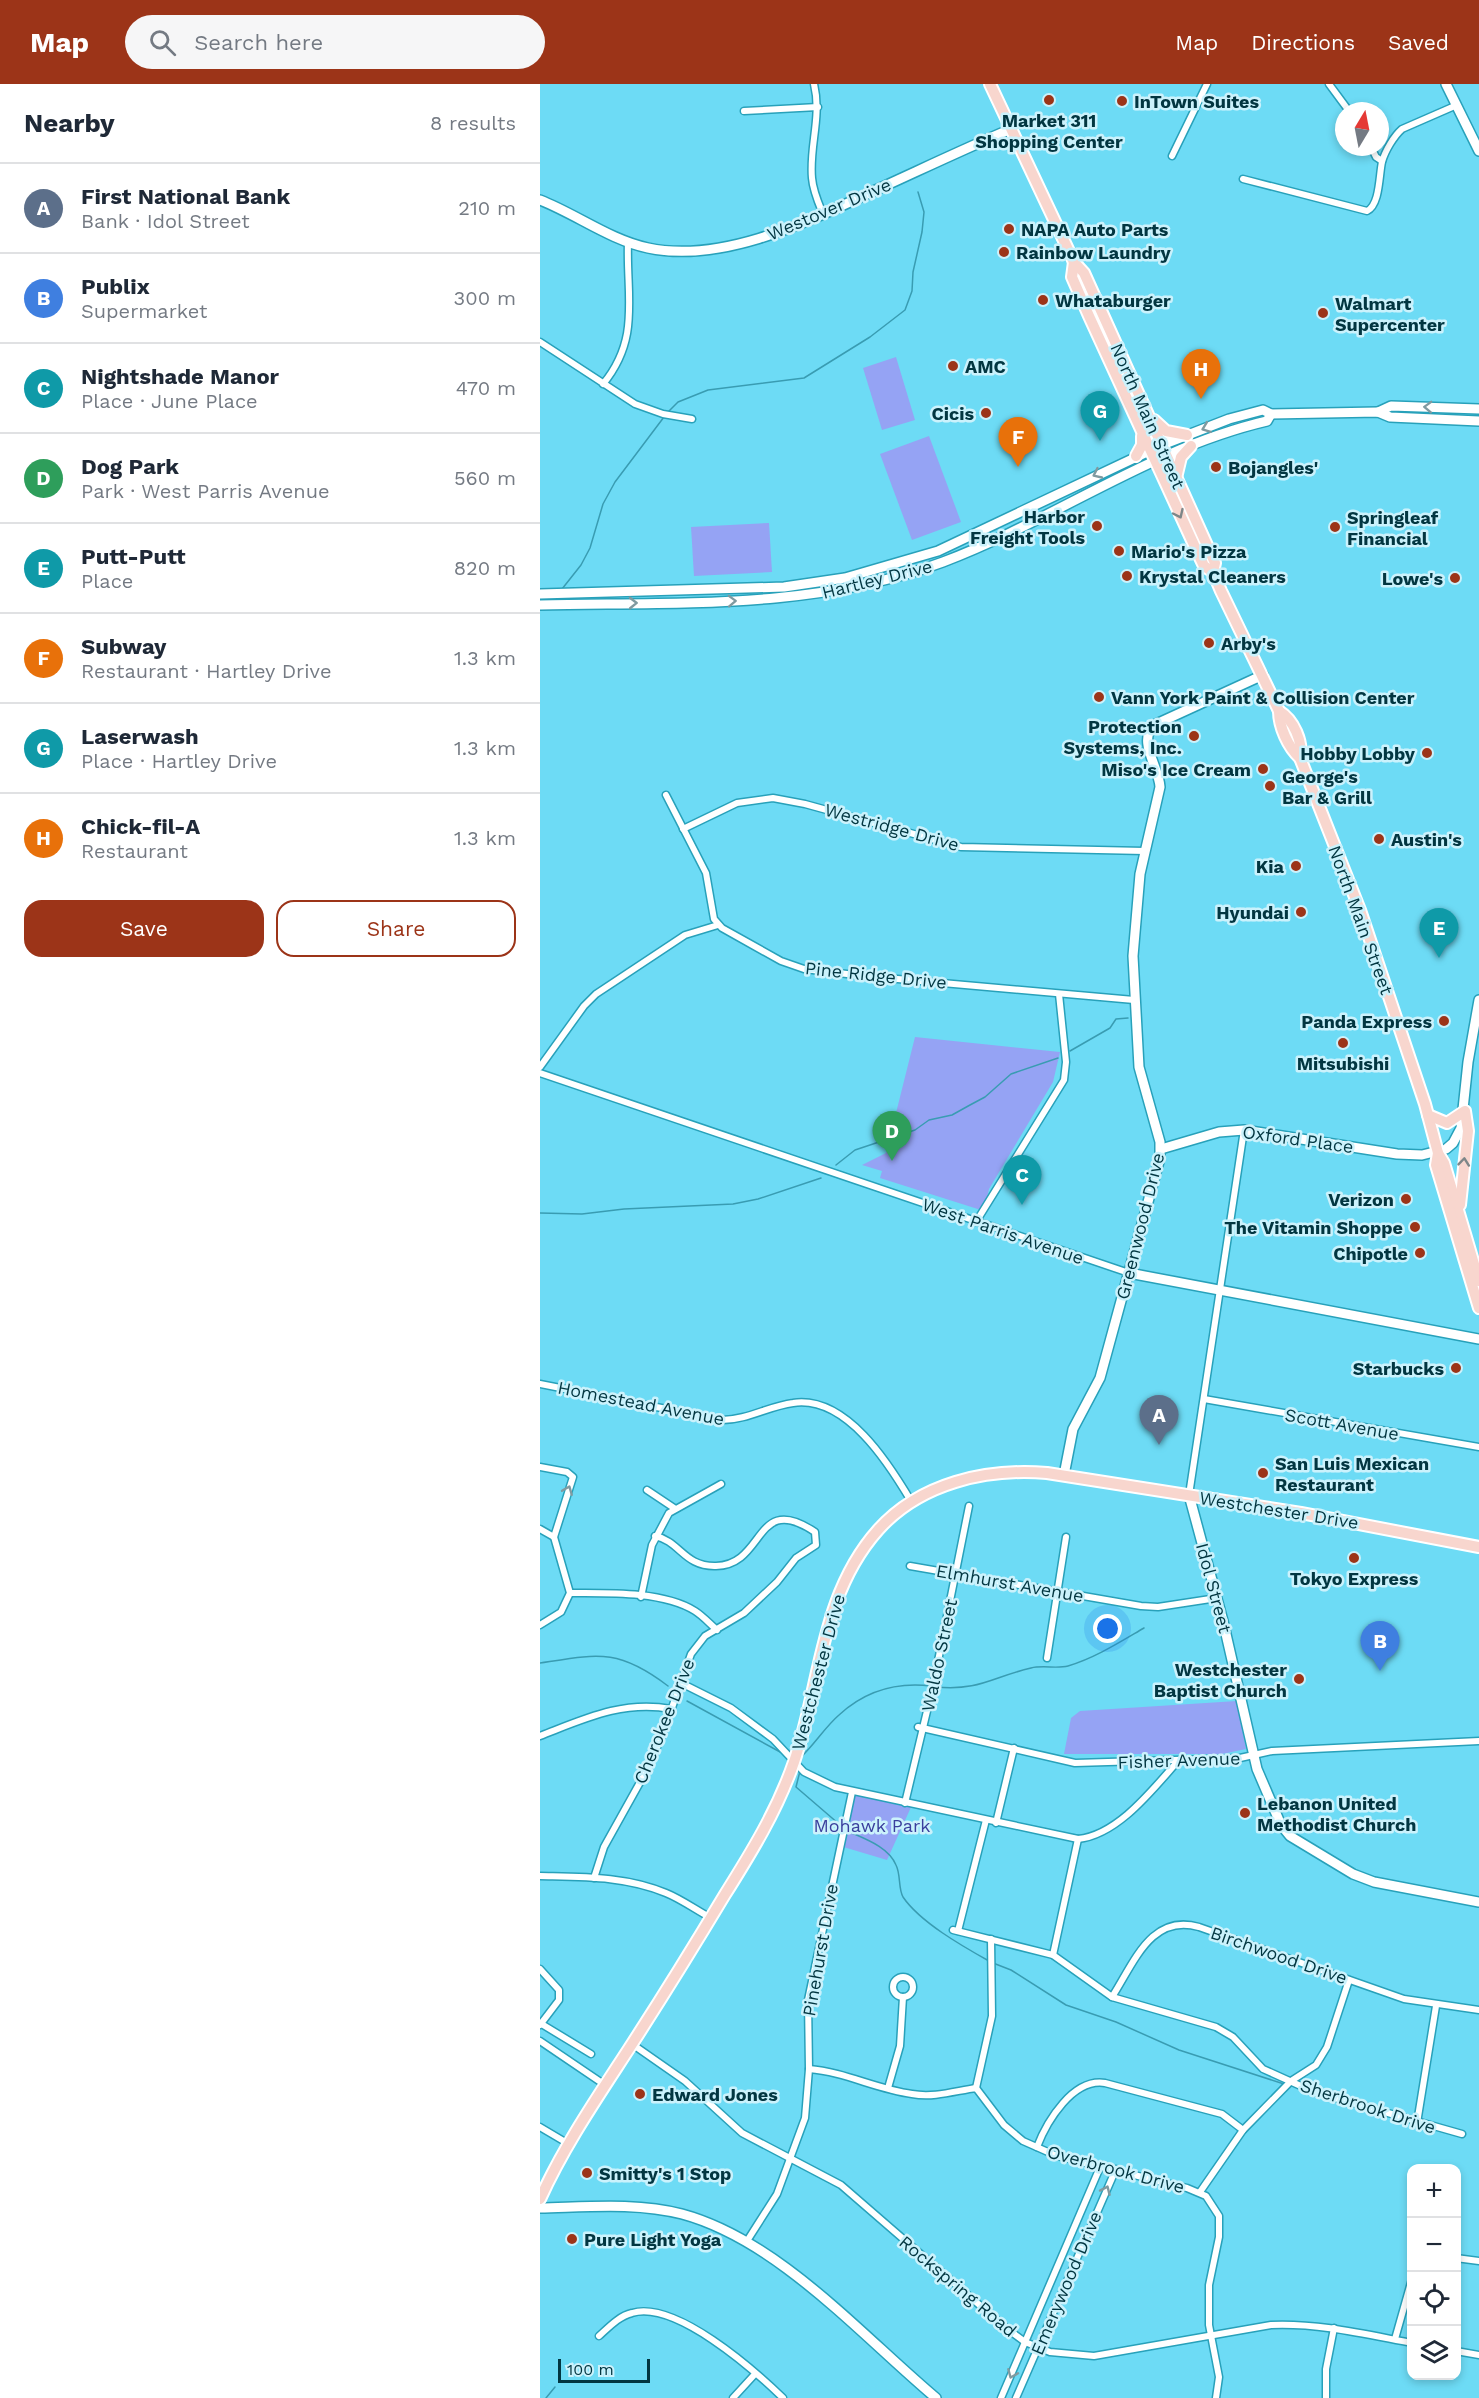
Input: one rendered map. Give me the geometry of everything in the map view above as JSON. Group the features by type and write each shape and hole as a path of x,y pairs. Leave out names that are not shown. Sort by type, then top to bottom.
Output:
{"main road":[{"name":"North Main Street","path":"990,84 1074,262 1084,273 1148,413 1215,563 1213,572"},
{"name":"North Main Street","path":"1074,262 1072,277 1142,433 1204,566 1213,572 1301,753 1360,910 1428,1115 1438,1153 1444,1163 1479,1281"},
{"path":"1148,413 1166,431 1189,440 1181,457 1176,478"},
{"path":"1136,456 1142,445 1142,433"},
{"path":"1195,547 1208,548"},
{"name":"North Main Street","path":"1282,716 1290,745 1301,753"},
{"path":"1428,1115 1447,1123 1465,1111 1468,1131 1459,1215"},
{"name":"North Main Street","path":"1438,1153 1436,1165 1479,1308"},
{"name":"Westchester Drive","path":"540,2199 567,2143 632,2044 764,1830 794,1762 838,1592 854,1560 879,1528 911,1502 946,1485 986,1474 1028,1471 1396,1529 1479,1547"}],"street":[{"path":"814,84 818,107 812,176 815,195 823,214"},
{"path":"1172,156 1207,84"},
{"path":"1329,84 1342,102"},
{"path":"1446,84 1478,145"},
{"path":"1243,179 1367,211 1374,205 1382,161 1396,134 1402,129 1457,105"},
{"path":"744,111 818,107"},
{"name":"Westover Drive","path":"540,200 628,242 665,251 706,249 769,235 823,214 1011,129"},
{"path":"1376,156 1382,161"},
{"path":"603,384 619,362 628,336 628,242"},
{"path":"540,342 643,408 692,419"},
{"path":"1378,412 1390,406 1479,409"},
{"path":"1189,440 1267,421 1271,414 1349,411 1378,412 1390,417 1479,421"},
{"name":"Hartley Drive","path":"540,594 784,587 857,575 938,551 1136,456 1162,445 1189,440"},
{"name":"Hartley Drive","path":"540,605 795,598 848,590 943,562 1166,456 1189,440"},
{"name":"Greenwood Drive","path":"1064,1475 1073,1429 1100,1378 1161,1149 1138,1067 1134,1000 1134,919 1145,851 1160,787 1158,771 1147,742 1148,732 1154,725 1263,675"},
{"path":"540,1066 584,1006 596,994 685,935 718,925 712,914 706,873 666,795"},
{"name":"Westridge Drive","path":"683,829 736,803 773,798 817,807 949,845 1145,851"},
{"name":"Pine Ridge Drive","path":"718,925 780,961 804,969 1134,1000"},
{"path":"975,1222 1064,1080 1066,1062 1059,994"},
{"path":"1438,1153 1446,1149 1459,1135 1465,1111 1468,1062 1479,1000"},
{"name":"West Parris Avenue","path":"540,1072 1129,1273 1479,1339"},
{"name":"Oxford Place","path":"1161,1149 1219,1132 1244,1130 1397,1154 1438,1153"},
{"name":"Idol Street","path":"1244,1130 1189,1495 1218,1598 1254,1756 1281,1825 1290,1836 1331,1863 1374,1881 1479,1902"},
{"name":"Homestead Avenue","path":"540,1384 722,1420 740,1419 791,1403 809,1403 841,1417 870,1440 911,1502"},
{"name":"Scott Avenue","path":"1204,1400 1479,1447"},
{"path":"540,1467 573,1476 554,1537 570,1593 561,1612 540,1625"},
{"path":"641,1597 655,1536 674,1508 721,1484"},
{"path":"647,1490 674,1508"},
{"name":"Waldo Street","path":"905,1803 957,1573 969,1506"},
{"name":"Cherokee Drive","path":"594,1878 604,1847 648,1768 681,1683 686,1664 697,1646 705,1636 744,1613 766,1594 796,1558 814,1547 816,1542 815,1532 798,1521 777,1519 767,1526 741,1558 724,1566 714,1566 698,1565 690,1561 671,1544 655,1536"},
{"path":"540,1529 554,1537"},
{"path":"1047,1658 1065,1537"},
{"name":"Elmhurst Avenue","path":"910,1566 1149,1607 1218,1598"},
{"path":"570,1593 629,1593 670,1601 695,1611 717,1630"},
{"path":"681,1683 747,1719 773,1739 804,1772 852,1792 1078,1839 1087,1838 1130,1812 1178,1761"},
{"path":"540,1736 617,1708 644,1706 671,1710"},
{"name":"Fisher Avenue","path":"921,1728 1075,1762 1178,1761 1254,1756 1272,1751 1479,1742"},
{"path":"996,1822 1014,1748"},
{"name":"Pinehurst Drive","path":"747,2241 777,2194 805,2118 809,2069 807,2017 810,1988 852,1792"},
{"name":"Sherbrook Drive","path":"986,1820 956,1930 1053,1955 1112,1997 1216,2027 1233,2037 1263,2069 1314,2092 1461,2134"},
{"path":"1053,1955 1078,1839"},
{"path":"540,1876 624,1881 663,1892 711,1918"},
{"name":"Birchwood Drive","path":"1112,1997 1150,1937 1173,1924 1199,1927 1404,1999 1436,2006 1479,2010"},
{"path":"809,2069 841,2073 888,2088 929,2096 976,2088 992,2016 991,1939"},
{"path":"540,1969 560,1990 559,2000 540,2024 591,2054"},
{"path":"1216,2398 1219,2377 1211,2335 1209,2285 1220,2227 1216,2207 1200,2192 1243,2130 1291,2081 1316,2065 1327,2047 1349,1980"},
{"path":"888,2088 900,2046 903,1997"},
{"path":"1417,2123 1436,2006"},
{"path":"540,2041 604,2085"},
{"name":"Rockspring Road","path":"632,2044 685,2081 742,2133 827,2176 847,2190 997,2321 1025,2342 1038,2348 1066,2355 1094,2356 1271,2325 1334,2328 1407,2342"},
{"path":"1037,2147 1046,2128 1062,2106 1078,2088 1090,2082 1105,2083 1222,2114 1243,2130"},
{"name":"Overbrook Drive","path":"976,2088 1004,2125 1023,2140 1037,2147 1057,2156 1101,2165 1200,2192"},
{"path":"540,2127 567,2143"},
{"name":"Emerywood Drive","path":"1002,2398 1101,2165"},
{"name":"Emerywood Drive","path":"1016,2398 1116,2169"},
{"path":"540,2208 614,2206 680,2213 717,2226 747,2241 840,2313 931,2396"},
{"path":"1461,2259 1479,2261"},
{"path":"1395,2340 1407,2297"},
{"path":"599,2336 621,2318 632,2313 659,2312 697,2329 783,2398"},
{"path":"1326,2398 1326,2369 1334,2328"},
{"path":"1461,2352 1479,2355"},
{"path":"733,2398 755,2374"}],"green space":[{"path":"896,357 915,420 882,430 863,368"},
{"path":"929,436 961,522 912,540 880,454"},
{"path":"769,523 772,572 694,576 691,527"},
{"path":"915,1037 1060,1052 1053,1082 989,1189 984,1211 880,1178 882,1171 862,1165 886,1153"},
{"path":"1237,1701 1246,1749 1222,1754 1064,1754 1071,1718 1080,1711"},
{"name":"Mohawk Park","path":"852,1792 912,1805 887,1860 840,1846"}],"waterway":[{"path":"667,413 678,402 708,390 804,378 870,337 905,310 912,291 913,272 922,232 924,212 918,192"},
{"path":"562,589 581,565 590,548 603,504 615,482 664,417"},
{"path":"1070,1051 1110,1028 1116,1019 1128,1018"},
{"path":"836,1165 855,1150 915,1130 929,1120 952,1115 985,1097 1011,1074 1058,1058"},
{"path":"540,1213 582,1214 624,1209 733,1204 758,1199 821,1178"},
{"path":"936,1687 964,1687 1031,1668 1068,1666 1098,1654 1144,1628"},
{"path":"540,1663 577,1657 607,1657 635,1665 668,1686"},
{"path":"801,1757 834,1720 860,1700 894,1687 931,1686"},
{"path":"687,1701 782,1753"},
{"path":"800,1771 796,1787 839,1824"},
{"path":"852,1833 877,1845 893,1859 898,1869 900,1890 910,1906 942,1933 989,1961"},
{"path":"993,1963 1011,1970 1066,2005 1116,2022 1179,2050 1284,2084"},
{"path":"546,2398 555,2387"}],"place":[{"name":"Market 311 Shopping Center","path":"1049,100"},
{"name":"InTown Suites","path":"1122,101"},
{"name":"NAPA Auto Parts","path":"1009,229"},
{"name":"Rainbow Laundry","path":"1004,252"},
{"name":"Whataburger","path":"1043,300"},
{"name":"Walmart Supercenter","path":"1323,313"},
{"name":"AMC","path":"953,366"},
{"name":"Chick-fil-A","path":"1201,399"},
{"name":"Cicis","path":"986,413"},
{"name":"Laserwash","path":"1100,441"},
{"name":"Subway","path":"1018,467"},
{"name":"Bojangles'","path":"1216,467"},
{"name":"Harbor Freight Tools","path":"1097,526"},
{"name":"Springleaf Financial","path":"1335,527"},
{"name":"Mario's Pizza","path":"1119,551"},
{"name":"Krystal Cleaners","path":"1127,576"},
{"name":"Lowe's","path":"1455,578"},
{"name":"Arby's","path":"1209,643"},
{"name":"Vann York Paint & Collision Center","path":"1099,697"},
{"name":"Protection Systems, Inc.","path":"1194,736"},
{"name":"Hobby Lobby","path":"1427,753"},
{"name":"Miso's Ice Cream","path":"1263,769"},
{"name":"George's Bar & Grill","path":"1270,786"},
{"name":"Austin's","path":"1379,839"},
{"name":"Kia","path":"1296,866"},
{"name":"Hyundai","path":"1301,912"},
{"name":"Putt-Putt","path":"1439,958"},
{"name":"Panda Express","path":"1444,1021"},
{"name":"Mitsubishi","path":"1343,1043"},
{"name":"Dog Park","path":"892,1161"},
{"name":"Verizon","path":"1406,1199"},
{"name":"Nightshade Manor","path":"1022,1205"},
{"name":"The Vitamin Shoppe","path":"1415,1227"},
{"name":"Chipotle","path":"1420,1253"},
{"name":"Starbucks","path":"1456,1368"},
{"name":"First National Bank","path":"1159,1445"},
{"name":"San Luis Mexican Restaurant","path":"1263,1473"},
{"name":"Tokyo Express","path":"1354,1558"},
{"name":"Publix","path":"1380,1671"},
{"name":"Westchester Baptist Church","path":"1299,1679"},
{"name":"Lebanon United Methodist Church","path":"1245,1813"},
{"name":"Edward Jones","path":"640,2094"},
{"name":"Smitty's 1 Stop","path":"587,2173"},
{"name":"Pure Light Yoga","path":"572,2239"}]}
